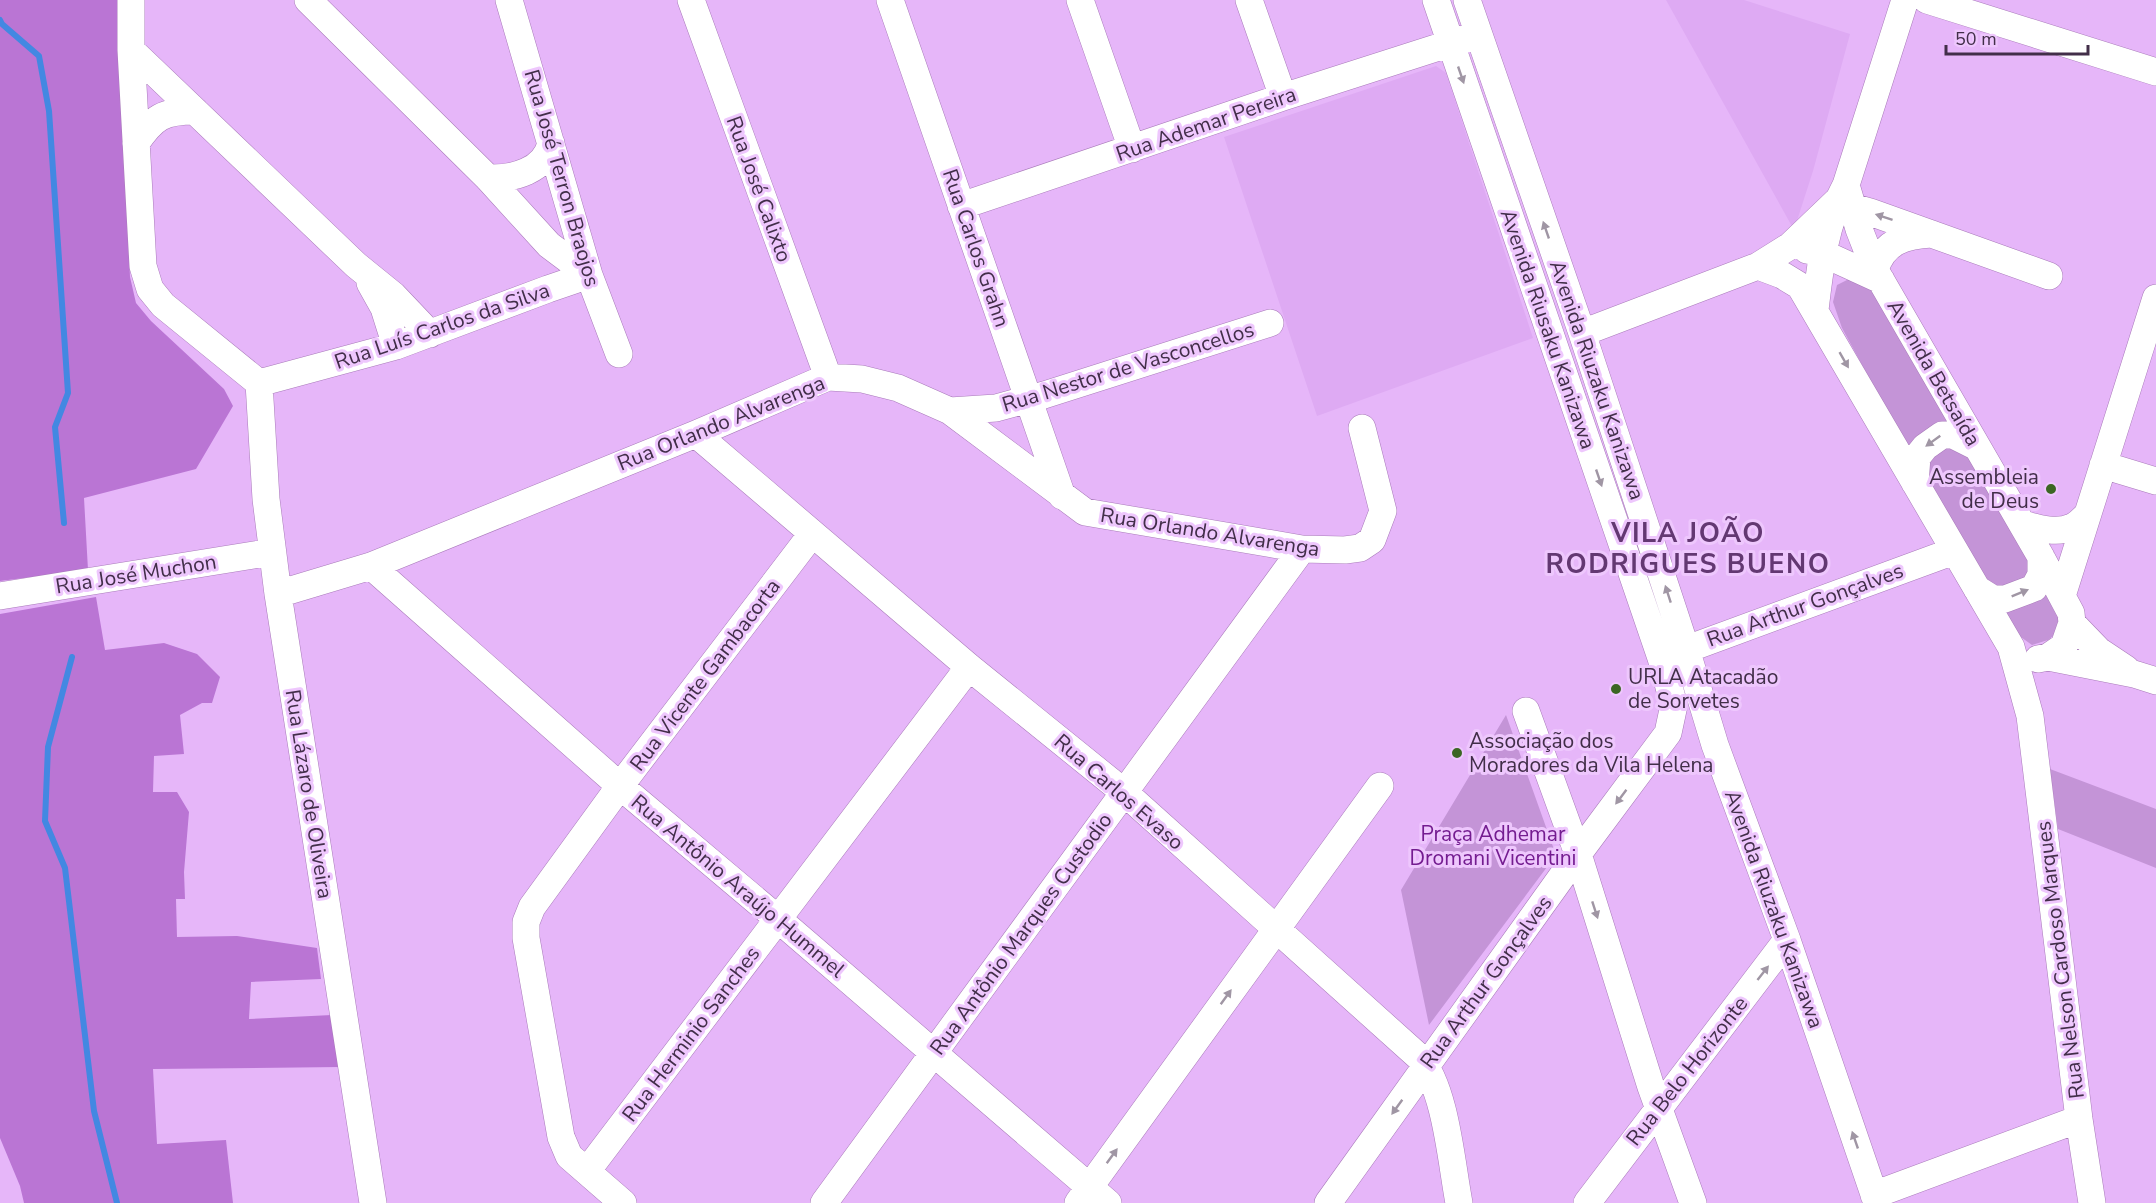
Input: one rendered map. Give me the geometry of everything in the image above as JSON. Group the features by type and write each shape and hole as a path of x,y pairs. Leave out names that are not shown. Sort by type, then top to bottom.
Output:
{"street":[{"path":"131,0 131,50 143,266 150,289 163,305 259,383"},
{"path":"308,0 488,178 549,245 589,275"},
{"name":"Rua José Terron Braojos","path":"509,0 589,275 619,354"},
{"name":"Rua José Calixto","path":"691,0 828,377"},
{"name":"Rua Carlos Grahn","path":"890,0 1062,496"},
{"path":"1080,0 1132,148"},
{"path":"1249,0 1283,97"},
{"name":"Avenida Riusaku Kanizawa","path":"1436,0 1661,658"},
{"name":"Avenida Riuzaku Kanizawa","path":"1467,0 1582,333 1686,649 1715,745 1787,940 1876,1199"},
{"path":"1815,310 1822,253 1842,202 1905,0"},
{"path":"1927,0 2156,72"},
{"path":"1451,44 1479,34"},
{"name":"Rua Ademar Pereira","path":"961,206 1283,97 1451,44"},
{"path":"131,50 356,265 393,295 430,334"},
{"path":"136,143 154,120 175,111 195,111"},
{"path":"488,178 507,177 535,167 549,152 551,143"},
{"path":"1842,202 2049,276"},
{"path":"1582,333 1758,267 1790,246 1842,202"},
{"name":"Avenida Betsaída","path":"1842,202 1859,229 1871,273 2041,557 2071,613 2072,623 2099,651 2145,678"},
{"path":"1871,273 1891,243 1915,235 1936,234"},
{"path":"548,289 553,261 549,245"},
{"path":"1790,246 1822,253 1871,273"},
{"path":"356,265 380,298 396,346"},
{"name":"Rua Nelson Cardoso Marques","path":"1758,267 1782,275 1800,286 2011,647 2030,716 2079,1119 2092,1203"},
{"path":"1815,310 1821,287 1830,274 1842,268 1871,273"},
{"name":"Rua Luís Carlos da Silva","path":"259,383 396,346 589,275"},
{"path":"2062,596 2156,298"},
{"name":"Rua Nestor de Vasconcellos","path":"950,411 996,408 1028,400 1270,323"},
{"name":"Rua Orlando Alvarenga","path":"278,594 371,566 696,434 828,377 862,379 898,388 950,411 1085,512 1302,549 1346,550 1360,548 1372,540 1383,510 1362,428"},
{"name":"Rua Lázaro de Oliveira","path":"259,383 266,499 272,552 373,1203"},
{"name":"Rua Carlos Evaso","path":"696,434 969,667 1125,793 1275,930 1410,1047 1426,1065 1439,1092 1459,1203"},
{"path":"1915,483 1917,457 1925,447 1942,435 1953,435 1977,447"},
{"path":"2103,465 2156,481"},
{"path":"2022,524 2041,529 2061,530 2073,527 2087,515"},
{"name":"Rua Vicente Gambacorta","path":"587,1171 569,1155 561,1137 526,938 526,922 532,907 620,786 812,534"},
{"name":"Rua Antônio Marques Custodio","path":"824,1203 1302,549"},
{"name":"Rua Arthur Gonçalves","path":"1328,1203 1578,854 1668,733 1674,705 1661,658 1954,550"},
{"name":"Rua José Muchon","path":"0,596 272,552"},
{"path":"1977,589 1993,599 2004,599 2034,588 2041,575 2041,557"},
{"name":"Rua Antônio Araújo Hummel","path":"371,566 620,786 933,1053 1092,1198"},
{"path":"2011,647 2026,659 2043,658 2064,646 2072,623"},
{"name":"Avenida Betsaída","path":"2043,658 2145,678"},
{"name":"Rua Nelson Cardoso Marques","path":"2030,716 2043,658"},
{"name":"Rua Herminio Sanches","path":"587,1171 969,667"},
{"path":"1526,711 1578,854 1658,1108 1692,1203"},
{"path":"1668,733 1688,729 1704,732 1715,745"},
{"path":"1092,1198 1275,930 1380,786"},
{"name":"Rua Belo Horizonte","path":"1587,1203 1787,940"},
{"path":"1876,1199 2079,1119"},
{"path":"1628,1148 1643,1143 1664,1146 1672,1153 1680,1167"},
{"path":"587,1171 623,1203"}],"shaded area":[{"path":"0,0 118,0 130,277 136,303 151,321 224,389 233,406 196,469 84,498 88,570 0,581"},
{"path":"1666,0 1744,0 1850,34 1813,171 1794,230"},
{"path":"1436,66 1446,73 1533,338 1317,416 1224,137"},
{"path":"96,597 105,650 164,643 197,654 220,677 212,703 202,703 180,715 184,754 154,756 153,792 177,792 189,812 184,872 185,899 176,899 177,937 237,936 317,948 321,979 251,982 249,1019 332,1015 340,1067 153,1069 157,1144 226,1140 233,1203 24,1203 20,1186 0,1138 0,614"}],"green space":[{"path":"1849,279 1880,294 2060,616 2061,630 2048,640 2032,645 2018,635 1936,501 1842,328 1833,302 1837,285"},
{"name":"Praça Adhemar Dromani Vicentini","path":"1506,715 1556,855 1429,1025 1401,890"},
{"path":"2050,769 2156,809 2156,868 2058,829"}],"waterway":[{"path":"0,20 39,56 49,111 68,393 55,427 64,523"},
{"path":"72,657 48,747 45,821 65,868 94,1111 117,1203"}],"place":[{"name":"Assembleia de Deus","path":"2051,489"},
{"name":"URLA Atacadão de Sorvetes","path":"1616,689"},
{"name":"Associação dos Moradores da Vila Helena","path":"1457,753"}],"district":[{"name":"VILA JOÃO RODRIGUES BUENO","path":"1688,548"}]}
